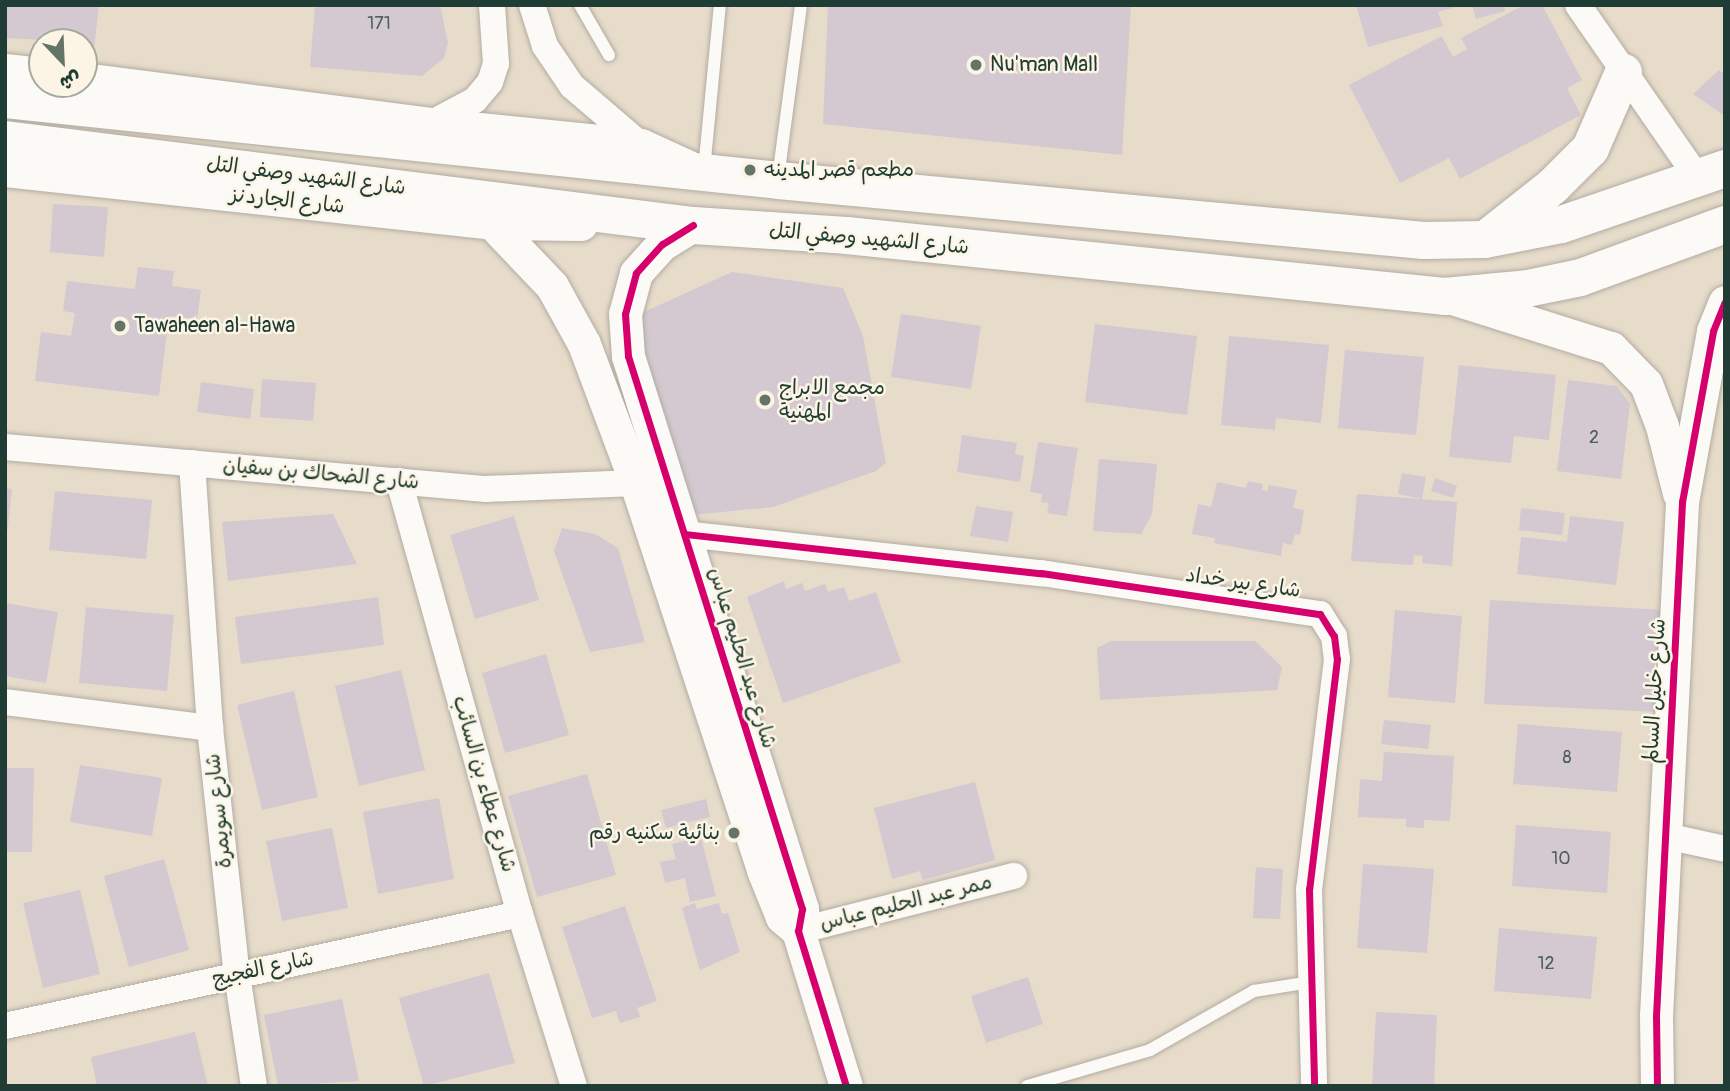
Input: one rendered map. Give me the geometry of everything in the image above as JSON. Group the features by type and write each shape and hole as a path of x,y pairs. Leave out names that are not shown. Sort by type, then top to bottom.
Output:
{"main road":[{"path":"1484,239 1552,186 1590,148 1623,72"},
{"name":"شارع الشهيد وصفي التل","path":"5,99 778,180 1322,233 1484,239 1561,224 1711,173"},
{"name":"شارع الشهيد وصفي التل","path":"5,139 693,225 846,235 1444,296 1527,288 1580,277 1725,225"}],"street":[{"path":"430,124 475,100 490,82 496,64 492,5"},
{"path":"532,5 545,46 572,86 641,145"},
{"path":"1578,5 1623,72 1711,173"},
{"path":"5,70 28,72"},
{"path":"98,81 430,124 641,145 700,170"},
{"name":"شارع الجاردنز","path":"5,170 492,223 575,225 653,219"},
{"name":"شارع عبد الحليم عباس","path":"492,223 534,263 566,309 584,344 636,484 764,870 782,918 798,930"},
{"name":"شارع عبد الحليم عباس","path":"693,225 645,260 631,286 625,314 632,377 685,534 802,909 798,930 845,1086"},
{"name":"شارع خليل السالم","path":"1444,296 1611,348 1646,384 1662,426 1682,502"},
{"name":"شارع خليل السالم","path":"1657,1086 1682,502 1713,331 1725,302"},
{"name":"شارع الضحاك بن سفيان","path":"5,447 399,481 541,490 636,484"},
{"path":"192,463 210,728"},
{"name":"شارع عطاء بن السائب","path":"399,481 520,914 574,1086"},
{"name":"شارع بير خداد","path":"685,534 1041,573 1320,614 1334,636 1337,659 1309,889 1314,1086"},
{"name":"شارع سويمرة","path":"5,702 210,728 237,975 254,1086"},
{"path":"1666,836 1725,849"},
{"name":"ممر عبد الحليم عباس","path":"798,930 1014,876"},
{"name":"شارع الفجيج","path":"5,1026 520,914"}],"lane":[{"path":"580,5 609,55"},
{"path":"700,170 720,5"},
{"path":"778,180 802,5"},
{"path":"1027,1086 1150,1051 1254,991 1311,982"}],"building":[{"path":"5,5 99,5 96,28 28,28 28,39 5,38"},
{"path":"315,5 440,5 448,43 444,58 422,76 310,67"},
{"name":"Nu'man Mall","path":"828,5 1131,5 1122,155 823,124"},
{"path":"1356,5 1459,6 1438,12 1443,26 1368,47"},
{"path":"1472,5 1504,5 1505,11 1476,19"},
{"path":"1524,5 1542,5 1582,80 1567,88 1581,115 1460,179 1449,158 1400,183 1349,85 1442,36 1453,57 1467,49 1461,38"},
{"path":"1719,70 1725,75 1725,116 1693,94"},
{"path":"53,204 108,207 104,257 50,252"},
{"name":"Tawaheen al-Hawa","path":"138,267 174,271 172,286 201,290 197,319 169,316 159,396 35,381 41,332 71,336 75,313 63,311 67,281 135,289"},
{"name":"مجمع الابراج المهنية","path":"732,272 843,288 863,336 886,463 876,471 773,507 691,515 631,318"},
{"path":"901,314 981,326 971,389 891,377"},
{"path":"1095,324 1197,336 1187,415 1085,402"},
{"path":"1229,336 1329,345 1321,423 1276,418 1275,430 1221,425"},
{"path":"1345,350 1424,357 1416,435 1338,428"},
{"path":"1459,365 1556,375 1549,440 1514,436 1511,463 1449,457"},
{"path":"262,379 316,383 313,421 260,417"},
{"path":"1568,380 1617,386 1630,404 1621,479 1557,471"},
{"path":"201,382 254,389 250,419 197,412"},
{"path":"962,435 1017,443 1015,454 1024,456 1020,482 957,472"},
{"path":"1038,442 1078,448 1067,516 1047,513 1049,503 1041,502 1042,494 1030,492"},
{"path":"1099,459 1157,464 1152,514 1141,534 1093,531"},
{"path":"1402,473 1426,477 1422,499 1398,494"},
{"path":"1435,478 1457,486 1453,498 1431,491"},
{"path":"1248,481 1263,484 1262,490 1267,491 1269,485 1297,490 1293,508 1304,510 1300,535 1295,534 1292,545 1283,543 1281,556 1214,543 1215,538 1192,534 1198,504 1211,507 1217,482 1246,488"},
{"path":"5,488 12,489 7,534 5,534"},
{"path":"55,491 152,500 146,559 49,550"},
{"path":"1357,494 1457,502 1452,566 1422,563 1423,556 1414,555 1413,565 1351,561"},
{"path":"976,506 1013,512 1008,542 970,536"},
{"path":"1521,508 1565,513 1562,535 1519,530"},
{"path":"333,514 357,564 228,581 222,522"},
{"path":"514,516 539,600 475,619 450,535"},
{"path":"1570,516 1624,522 1616,585 1517,574 1521,537 1567,542"},
{"path":"562,528 595,534 618,548 645,642 590,652 554,551"},
{"path":"784,581 786,589 802,583 805,591 825,584 828,592 844,587 849,601 876,592 901,662 783,703 747,597"},
{"path":"378,597 384,645 241,664 235,617"},
{"path":"1490,600 1664,610 1658,712 1484,704"},
{"path":"5,603 58,612 46,683 5,676"},
{"path":"86,607 174,615 167,691 79,683"},
{"path":"1395,610 1462,616 1455,703 1388,697"},
{"path":"1111,641 1255,641 1282,667 1277,690 1100,700 1097,648"},
{"path":"546,654 569,735 505,753 482,673"},
{"path":"401,670 425,770 359,786 335,686"},
{"path":"294,691 318,797 262,810 237,705"},
{"path":"1384,720 1431,725 1428,749 1381,744"},
{"path":"1518,724 1622,732 1617,792 1513,784"},
{"path":"1384,752 1454,756 1450,821 1424,820 1424,828 1406,827 1406,819 1358,817 1360,779 1382,781"},
{"path":"80,765 162,778 152,836 70,822"},
{"path":"5,768 34,768 32,852 5,852"},
{"path":"587,774 616,875 537,897 508,796"},
{"path":"975,782 995,860 923,880 920,871 892,879 874,808"},
{"path":"439,798 454,879 378,894 363,812"},
{"path":"706,799 710,817 666,828 661,810"},
{"path":"1516,825 1611,832 1607,893 1512,886"},
{"path":"332,828 348,908 282,921 266,841"},
{"path":"701,837 716,896 690,902 685,878 665,883 660,862 676,859 672,844"},
{"path":"164,859 189,950 129,967 104,876"},
{"path":"1363,864 1434,869 1427,953 1357,948"},
{"path":"1256,867 1283,869 1280,919 1253,918"},
{"path":"80,890 100,974 43,988 23,903"},
{"path":"695,903 697,909 719,903 722,914 728,913 740,952 700,970 682,908"},
{"path":"625,906 657,1001 637,1008 640,1017 620,1023 616,1011 592,1018 562,927"},
{"path":"1499,928 1597,937 1591,999 1494,991"},
{"path":"489,973 515,1063 424,1086 399,998"},
{"path":"1028,977 1043,1024 986,1043 971,996"},
{"path":"342,999 359,1081 278,1086 264,1015"},
{"path":"1376,1012 1437,1015 1434,1086 1372,1086"},
{"path":"195,1032 208,1086 97,1086 91,1057"}],"cycle path":[{"path":"693,225 662,244 636,273 625,314 628,356 802,909 798,931 846,1086"},
{"path":"1657,1086 1656,1016 1682,502 1713,331 1725,302"},
{"path":"685,534 1041,573 1320,614 1334,636 1337,659 1309,889 1314,1086"}],"place":[{"name":"Nu'man Mall","path":"976,65"},
{"name":"مطعم قصر المدينه","path":"750,170"},
{"name":"Tawaheen al-Hawa","path":"120,326"},
{"name":"مجمع الابراج المهنية","path":"765,400"},
{"name":"بنائية سكنيه رقم","path":"734,833"}]}
